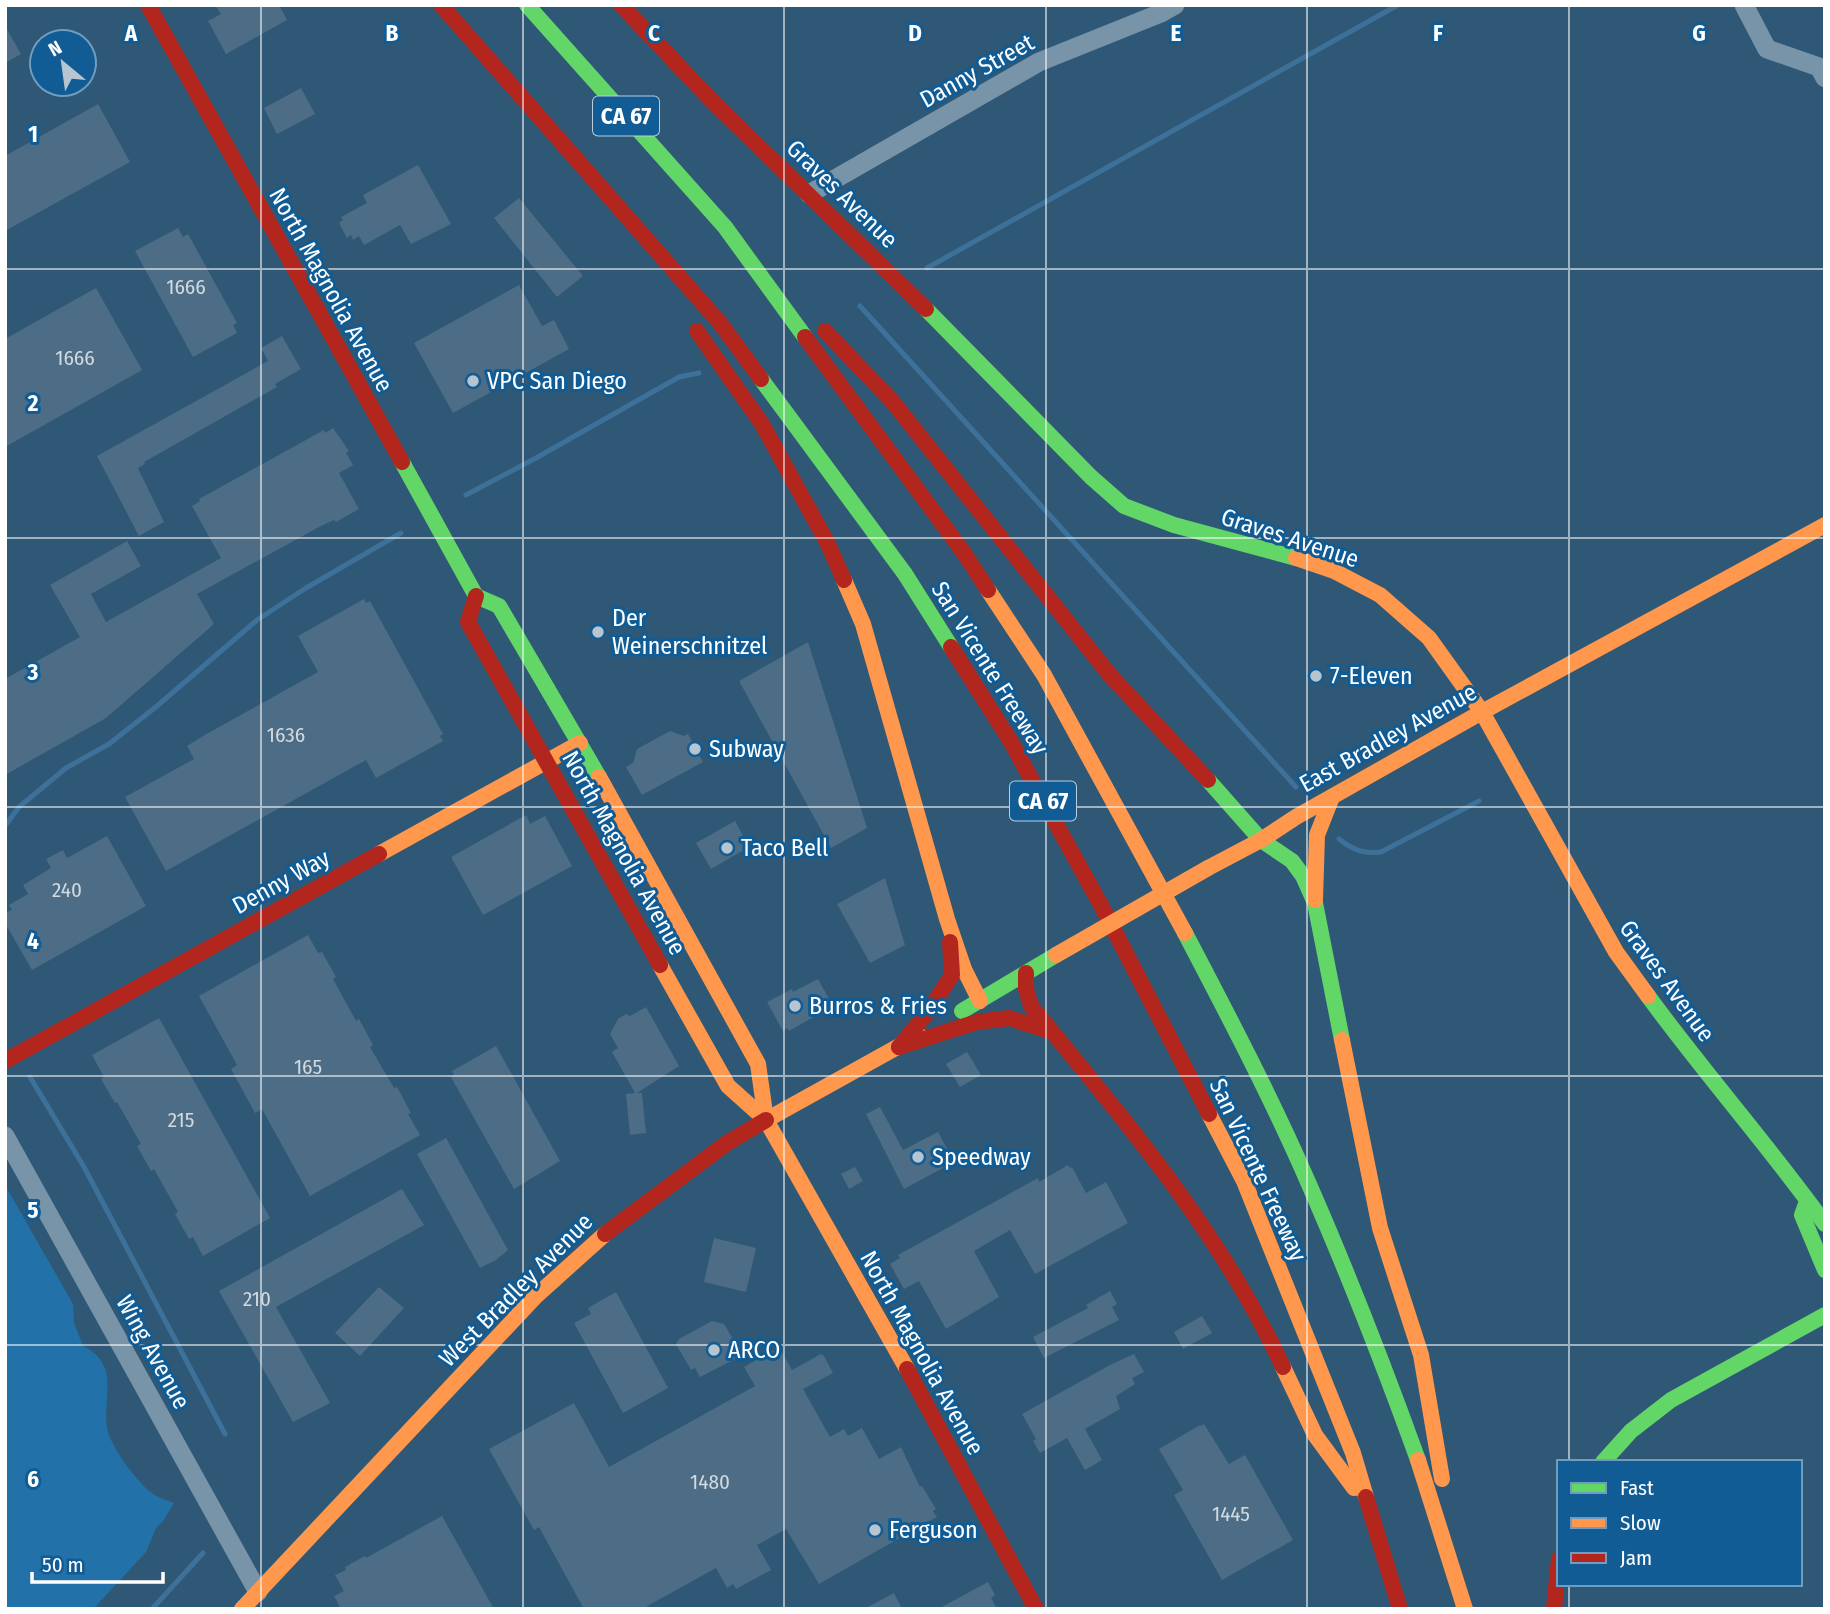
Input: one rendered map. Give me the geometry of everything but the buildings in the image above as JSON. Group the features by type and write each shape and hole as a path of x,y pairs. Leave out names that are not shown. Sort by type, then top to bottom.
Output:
{"main road":[{"name":"North Magnolia Avenue","path":"148,5 476,596 499,606 580,743 758,1065 766,1120"},
{"name":"San Vicente Freeway","path":"441,5 720,323 905,574 1011,742 1102,907 1244,1181 1353,1453 1400,1609"},
{"name":"San Vicente Freeway","path":"527,5 725,227 964,553 1044,676 1174,912 1254,1065 1308,1181 1375,1342 1424,1475 1463,1601"},
{"name":"Graves Avenue","path":"621,5 713,102 809,194 1091,477 1124,506 1174,525 1281,553 1351,578 1380,595 1429,638 1482,712 1616,952 1694,1058 1808,1198 1825,1224"},
{"path":"586,169 670,291"},
{"path":"725,227 892,401 1109,674 1261,840 1292,861 1303,876 1315,903 1380,1228 1421,1355 1463,1601"},
{"path":"685,314 762,424 827,542 863,624 947,919 964,969 980,1000"},
{"name":"East Bradley Avenue","path":"980,1000 1482,712 1825,525"},
{"name":"North Magnolia Avenue","path":"476,596 468,622 727,1086 766,1120 901,1358 1036,1609"},
{"name":"Denny Way","path":"5,1061 580,743"},
{"path":"1315,903 1317,835 1332,797"},
{"path":"899,1047 928,1012 952,975 947,919"},
{"path":"1026,973 1026,989 1031,1006 1161,1166 1220,1251 1263,1324 1315,1435 1370,1510"},
{"name":"West Bradley Avenue","path":"242,1609 536,1296 601,1236 727,1143 980,1000"},
{"path":"899,1047 977,1022 1009,1018 1052,1032"},
{"path":"1808,1198 1802,1216 1825,1270"},
{"path":"1605,1460 1631,1431 1671,1400 1821,1318 1825,1299"},
{"path":"1554,1609 1557,1579"}],"street":[{"path":"1744,5 1767,49 1823,71"},
{"name":"Danny Street","path":"809,194 1039,62 1164,8"},
{"name":"Wing Avenue","path":"5,1136 258,1592"}],"shaded area":[{"path":"5,1185 73,1304 74,1323 83,1346 102,1362 107,1382 107,1428 113,1444 131,1471 149,1491 174,1503 156,1528 146,1552 93,1609 5,1609"}],"waterway":[{"path":"927,268 1398,5"},
{"path":"860,306 1296,787"},
{"path":"466,495 679,377 699,373"},
{"path":"5,826 19,807 66,768 109,744 257,620 401,533"},
{"path":"1339,839 1358,850 1381,852 1479,801"},
{"path":"30,1077 84,1167 225,1434"},
{"path":"152,1609 203,1553"}],"traffic: fast":[{"path":"527,5 725,227 805,337"},
{"path":"926,309 1091,477 1124,506 1174,525 1296,558"},
{"path":"761,379 905,574 951,647"},
{"path":"402,462 476,596 499,606 599,777"},
{"path":"1208,780 1261,840 1292,861 1303,876 1315,903 1342,1040"},
{"path":"1185,933 1264,1087 1308,1182 1365,1320 1418,1460"},
{"path":"962,1011 1056,955"},
{"path":"1648,996 1825,1224"},
{"path":"1806,1204 1802,1215 1825,1270"},
{"path":"1605,1460 1631,1431 1671,1400 1825,1315"}],"traffic: slow":[{"path":"1261,840 1296,817 1482,712 1825,525"},
{"path":"1296,558 1334,571 1380,595 1429,638 1482,712 1616,952 1648,996"},
{"path":"844,580 863,624 947,919 964,969 980,1001"},
{"path":"988,590 1044,675 1185,933"},
{"path":"379,854 580,743"},
{"path":"599,777 758,1064 766,1120"},
{"path":"1315,900 1317,835 1332,797"},
{"path":"1208,868 1261,840"},
{"path":"1056,955 1208,868"},
{"path":"660,965 728,1086 766,1120 907,1369"},
{"path":"766,1120 919,1035"},
{"path":"1342,1040 1380,1228 1421,1355 1442,1479"},
{"path":"1209,1114 1244,1181 1353,1453 1366,1497"},
{"path":"242,1609 536,1296 605,1234"},
{"path":"1283,1367 1315,1435 1354,1488"},
{"path":"1418,1460 1465,1609"}],"traffic: jam":[{"path":"148,5 402,462"},
{"path":"441,5 720,323 761,379"},
{"path":"621,5 713,102 926,309"},
{"path":"697,331 762,424 827,542 844,580"},
{"path":"825,331 892,401 1109,674 1208,780"},
{"path":"805,337 964,553 988,590"},
{"path":"476,596 468,622 660,965"},
{"path":"951,647 1011,742 1102,907 1209,1114"},
{"path":"5,1061 379,854"},
{"path":"899,1047 928,1012 952,975 950,942"},
{"path":"1026,973 1026,989 1031,1006 1135,1135 1200,1223 1258,1317 1283,1367"},
{"path":"899,1047 977,1022 1009,1018 1052,1032"},
{"path":"605,1234 727,1143 766,1120"},
{"path":"907,1369 1036,1609"},
{"path":"1366,1497 1400,1609"},
{"path":"1554,1609 1557,1579"}],"place":[{"name":"VPC San Diego","path":"473,381"},
{"name":"Der Weinerschnitzel","path":"598,632"},
{"name":"7-Eleven","path":"1316,676"},
{"name":"Subway","path":"695,749"},
{"name":"Taco Bell","path":"727,848"},
{"name":"Burros & Fries","path":"795,1006"},
{"name":"Speedway","path":"918,1157"},
{"name":"ARCO","path":"714,1350"},
{"name":"Ferguson","path":"875,1530"}]}
